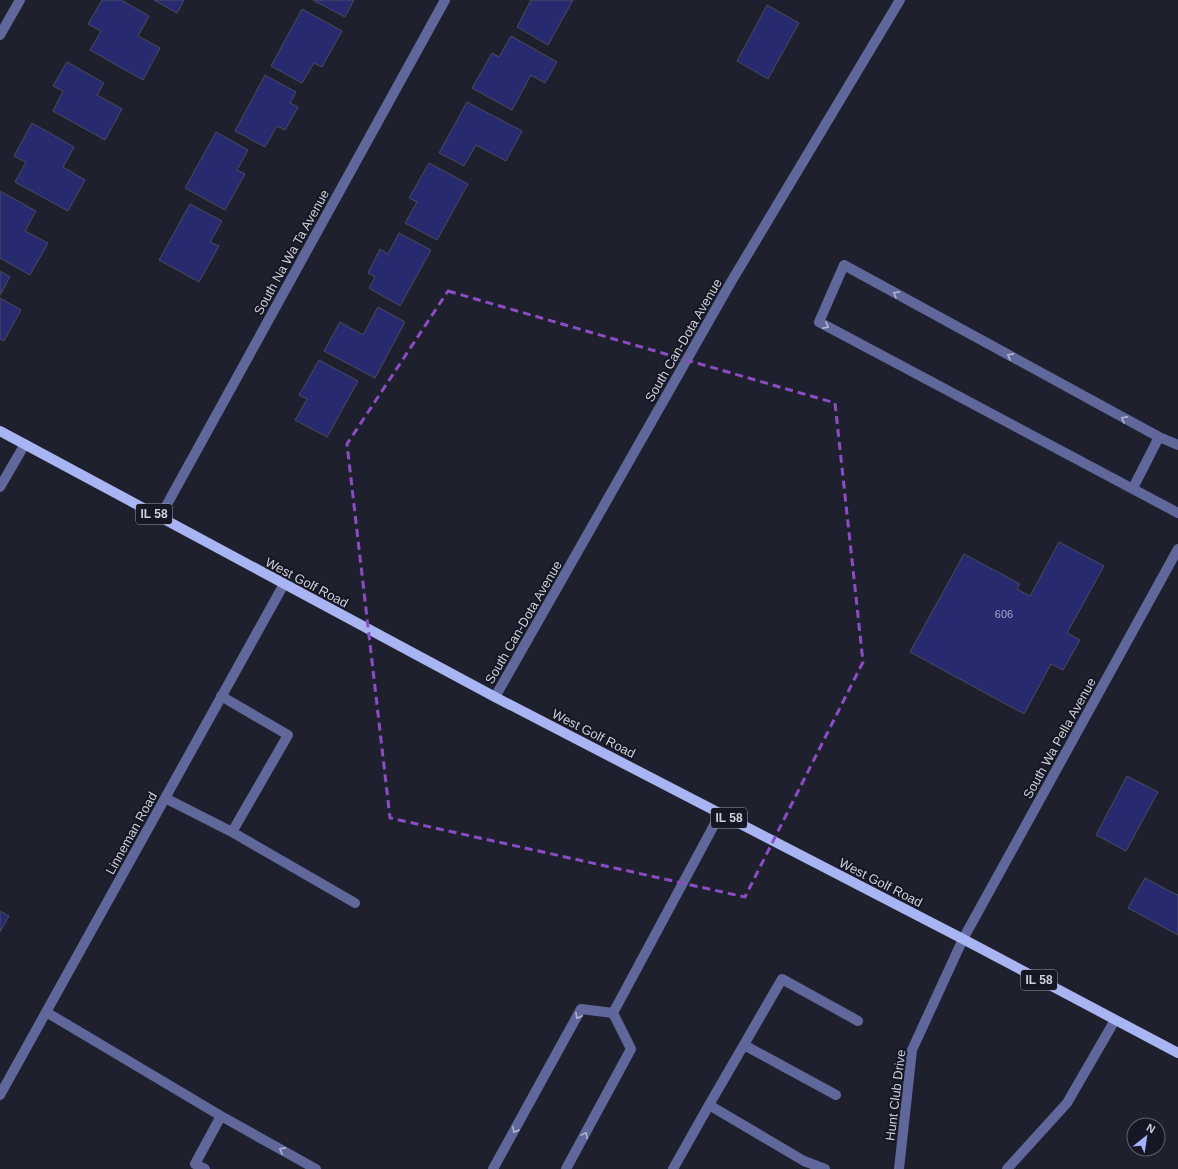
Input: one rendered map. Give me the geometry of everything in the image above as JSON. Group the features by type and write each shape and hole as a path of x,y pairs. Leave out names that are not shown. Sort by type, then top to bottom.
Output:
{"main road":[{"name":"West Golf Road","path":"0,431 495,697 963,939 1178,1053"}],"street":[{"path":"0,35 20,0"},
{"name":"South Na Wa Ta Avenue","path":"160,517 445,0"},
{"name":"South Can-Dota Avenue","path":"495,697 731,282 900,0"},
{"path":"1178,445 1159,437 844,265 818,322 1178,513"},
{"path":"1133,488 1159,437"},
{"path":"0,487 25,444"},
{"name":"South Wa Pella Avenue","path":"963,939 1178,549"},
{"name":"Linneman Road","path":"0,1095 284,584"},
{"path":"222,696 288,735 232,832"},
{"path":"165,798 232,832 355,903"},
{"path":"613,1013 720,814"},
{"name":"Hunt Club Drive","path":"899,1169 912,1050 963,939"},
{"path":"673,1169 782,979 858,1021"},
{"path":"493,1169 581,1009 613,1013"},
{"path":"46,1012 221,1116 316,1169"},
{"path":"566,1169 631,1049 613,1013"},
{"path":"1007,1169 1067,1103 1115,1020"},
{"path":"744,1045 836,1095"},
{"path":"709,1105 804,1161 825,1169"},
{"path":"205,1169 195,1164 221,1116"}],"highlighted area":[{"path":"448,291 835,403 863,662 745,897 390,818 347,444"}],"building":[{"path":"102,0 121,0 149,16 138,36 160,48 143,80 90,50 101,31 88,24"},
{"path":"154,0 184,0 177,13"},
{"path":"313,0 354,0 345,17"},
{"path":"531,0 573,0 548,45 517,27"},
{"path":"767,5 799,23 768,79 737,61"},
{"path":"302,9 342,31 322,67 314,63 302,83 271,66"},
{"path":"511,36 557,62 545,83 531,75 512,110 472,88 492,53 499,57"},
{"path":"67,62 104,83 97,95 122,109 105,140 53,111 63,91 53,86"},
{"path":"265,75 296,92 290,103 298,107 285,130 277,126 265,147 235,131"},
{"path":"467,102 522,131 506,161 476,145 464,166 439,153"},
{"path":"32,123 74,147 63,167 85,180 68,211 15,182 26,162 14,156"},
{"path":"216,132 248,150 237,170 245,174 225,210 185,188"},
{"path":"429,163 468,184 437,240 405,223 417,202 409,198"},
{"path":"0,191 36,211 25,231 48,243 30,275 0,258"},
{"path":"190,204 222,221 210,242 219,246 199,282 159,260"},
{"path":"399,233 431,250 400,306 369,288 375,277 368,273 380,249 388,254"},
{"path":"0,271 10,277 0,295"},
{"path":"0,298 21,310 4,341 0,339"},
{"path":"378,307 405,322 375,378 324,351 340,322 363,335"},
{"path":"319,360 358,381 327,437 295,420 307,399 299,395"},
{"path":"1059,542 1104,566 1067,633 1080,640 1063,670 1051,664 1024,714 910,652 964,554 1020,584 1017,589 1030,596"},
{"path":"1127,776 1158,792 1126,851 1096,835"},
{"path":"1145,878 1177,895 1178,894 1178,935 1128,908"},
{"path":"0,911 9,916 0,932"}]}
